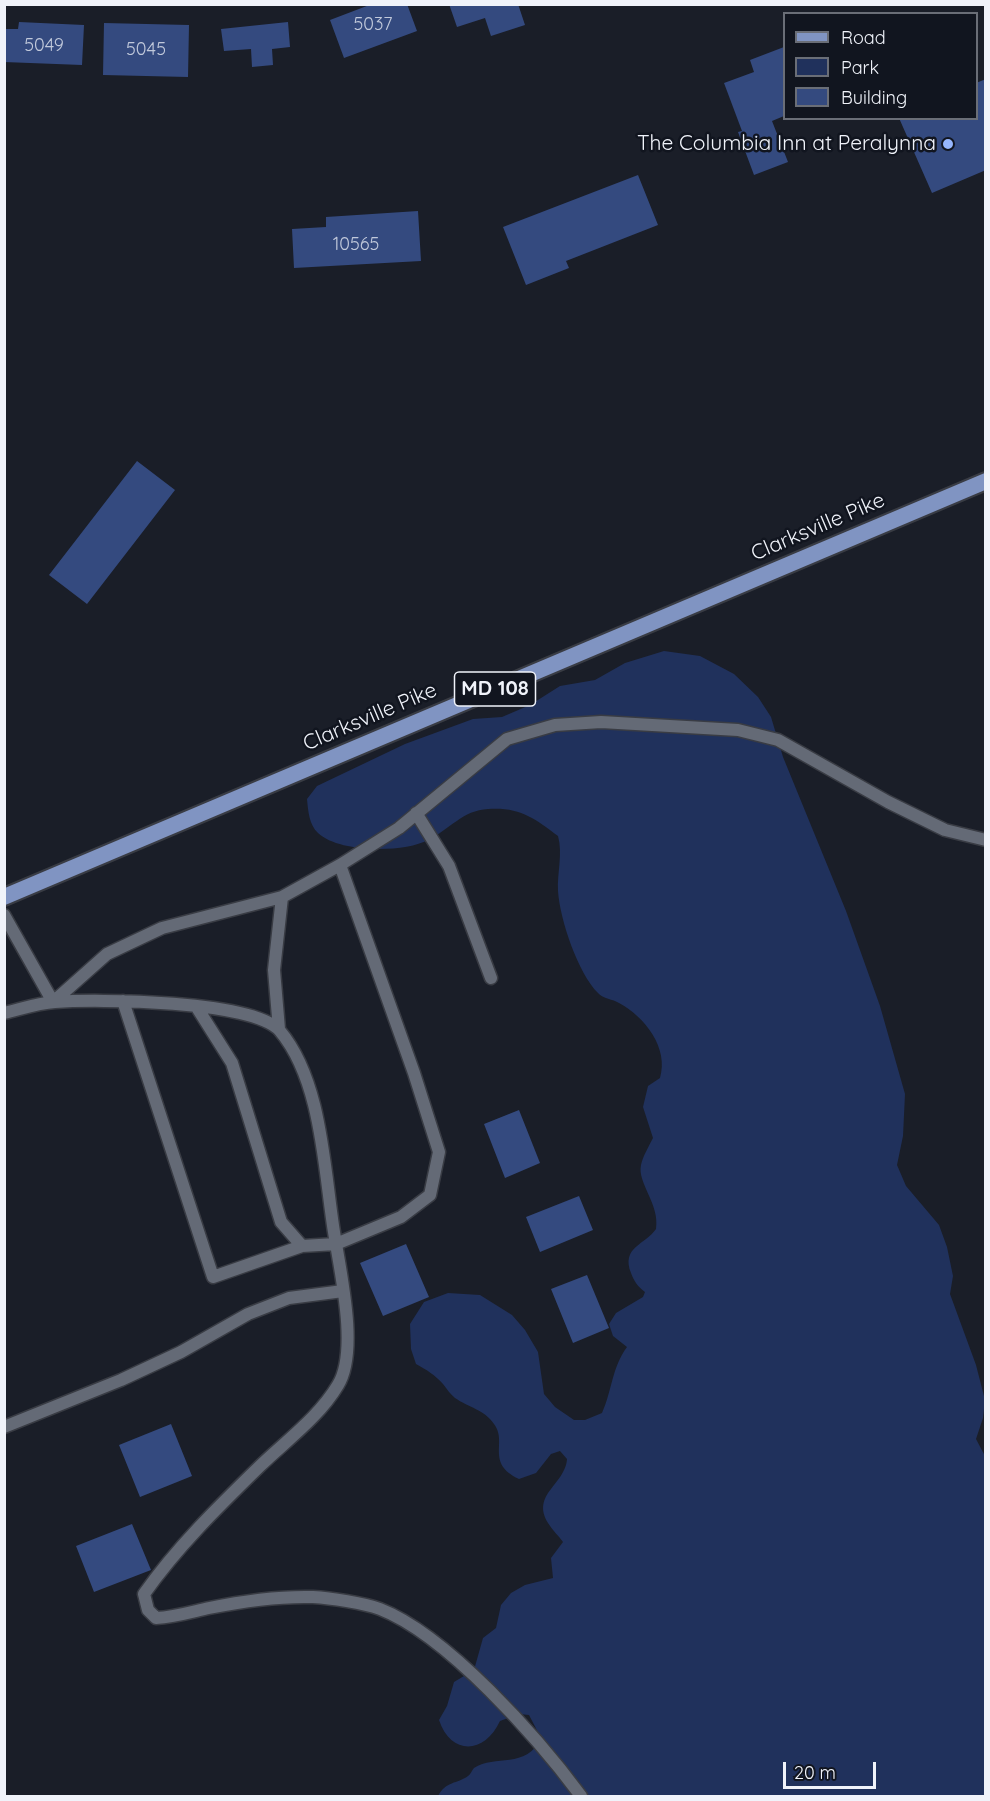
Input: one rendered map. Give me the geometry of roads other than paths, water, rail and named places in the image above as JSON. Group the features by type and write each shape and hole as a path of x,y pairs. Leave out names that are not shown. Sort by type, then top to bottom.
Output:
{"main road":[{"name":"Clarksville Pike","path":"4,897 986,481"}],"lane":[{"path":"53,1002 107,954 162,928 282,897 340,865 399,828 507,739 555,725 601,723 738,730 778,740 888,802 935,825 986,840"},
{"path":"416,813 449,866 491,978"},
{"path":"123,1001 213,1277 302,1246 336,1244 401,1218 430,1195 439,1152 414,1073 340,865"},
{"path":"282,897 274,970 279,1029 299,1061 312,1096 344,1291 348,1343 340,1383 311,1420 206,1519 159,1573 144,1594 148,1610 156,1618 175,1617 258,1599 314,1597 379,1608 423,1633 474,1677 552,1758 581,1797"},
{"path":"4,915 53,1002"},
{"path":"4,1013 53,1002 123,1001 196,1006 244,1014 279,1029"},
{"path":"196,1006 232,1063 281,1222 302,1246"},
{"path":"4,1427 121,1380 181,1352 248,1314 289,1298 344,1291"}],"place":[{"name":"The Columbia Inn at Peralynna","path":"948,144"}]}
